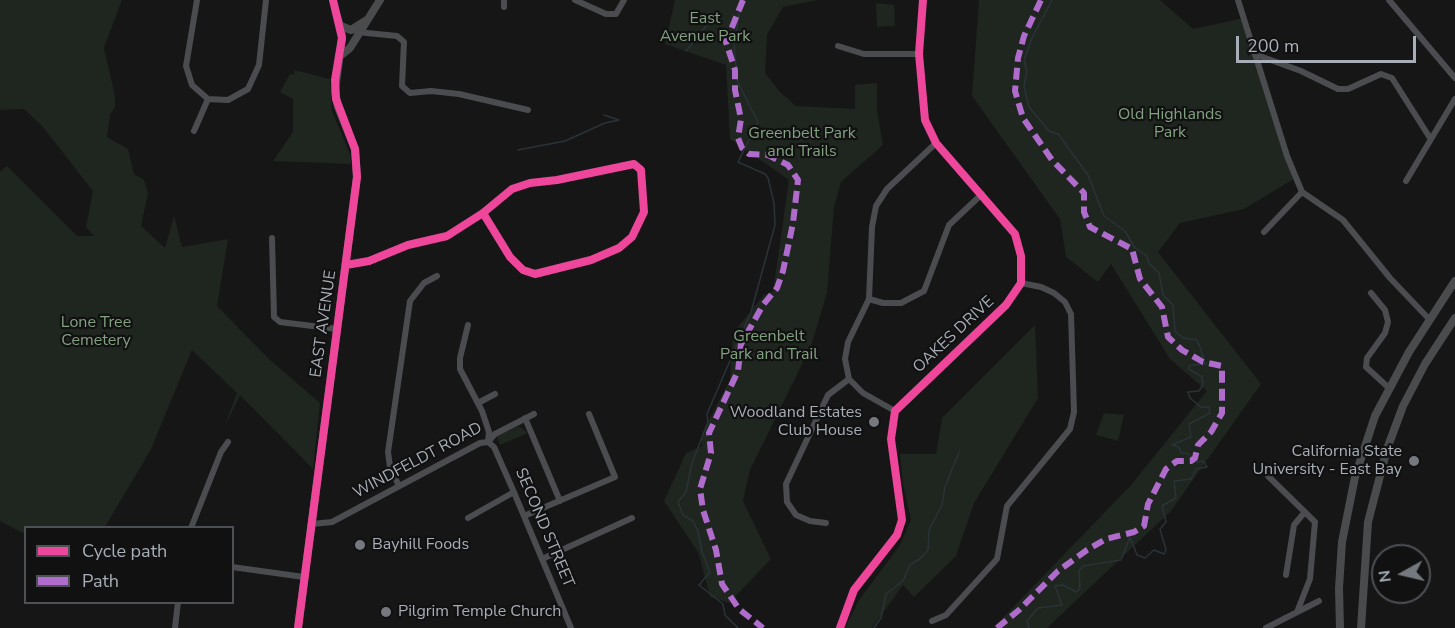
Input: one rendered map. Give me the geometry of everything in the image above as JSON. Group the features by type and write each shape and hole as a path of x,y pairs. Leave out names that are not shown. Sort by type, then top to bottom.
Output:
{"street":[{"path":"197,0 186,66 192,85 208,99 228,100 248,89 259,65 266,0"},
{"path":"333,0 341,26 361,33 397,36 404,42 402,86 410,93 431,90 459,94 528,110"},
{"path":"339,57 350,48 361,33 380,0"},
{"path":"575,0 606,14 616,14 624,2"},
{"path":"923,0 919,54 925,120 936,143 1015,234 1021,256 1021,283 1041,287 1054,293 1065,302 1071,314 1074,412 1070,429 1007,506 997,559 946,615 932,621"},
{"path":"1238,0 1287,156 1302,192 1343,219 1390,278 1429,319"},
{"path":"1389,0 1455,78"},
{"path":"351,30 367,20"},
{"name":"EAST AVENUE","path":"298,628 357,177 355,149 336,99 335,80 341,26"},
{"path":"838,46 864,54 919,54"},
{"path":"1257,55 1338,89 1348,89 1381,74 1392,78 1430,138"},
{"path":"194,131 208,99"},
{"path":"1406,181 1455,99"},
{"path":"840,628 854,590 897,535 902,520 891,439 895,411 863,393 849,380 845,359 849,342 869,299 872,227 876,206 887,189 936,143"},
{"path":"346,265 369,261 408,245 447,236 483,213 512,189 530,183 634,164 641,170 644,183 644,212 632,237 619,248 591,260 535,274 522,270 510,257 483,213"},
{"path":"1264,232 1302,192"},
{"path":"869,299 882,303 901,303 924,291 949,225 982,194"},
{"path":"272,238 274,317 280,322 337,329"},
{"path":"399,486 390,467 388,452 408,312 415,291 437,276"},
{"path":"1340,628 1339,588 1346,520 1355,477 1372,425 1389,388 1429,319 1455,281"},
{"name":"OAKES DRIVE","path":"895,411 1006,305 1021,283"},
{"path":"1371,293 1385,310 1388,322 1385,333 1368,358 1366,367 1389,388"},
{"path":"1360,628 1368,522 1387,448 1409,395 1455,318"},
{"name":"SECOND STREET","path":"468,325 460,358 460,369 478,403 489,432 488,442 494,447 571,628"},
{"path":"826,523 810,521 796,514 787,502 786,484 828,394 849,380"},
{"path":"478,403 495,394"},
{"name":"WINDFELDT ROAD","path":"312,524 332,522 480,443 488,442 495,434 534,414"},
{"path":"524,516 615,477 589,414"},
{"path":"525,418 560,501"},
{"path":"192,526 221,452 228,441"},
{"path":"1268,476 1314,522 1310,579 1296,612"},
{"path":"468,518 514,492"},
{"path":"1286,575 1294,525 1304,513"},
{"path":"542,559 632,518"},
{"path":"234,567 304,577"},
{"path":"1266,628 1319,601"},
{"path":"175,628 178,604"}],"green space":[{"name":"Lone Tree Cemetery","path":"0,0 122,0 104,48 115,96 115,107 110,115 107,137 128,149 134,174 144,180 148,193 141,226 165,248 174,216 182,247 228,239 217,306 270,360 320,403 313,469 240,395 223,430 237,393 192,350 151,449 106,526 24,526 24,533 0,521 0,172 7,166 77,236 94,236 86,227 93,191 42,126 24,109 0,110"},
{"name":"Greenbelt Park and Trail","path":"675,0 818,0 783,7 767,35 765,73 780,92 796,106 855,109 855,85 877,83 877,110 883,145 841,182 834,207 827,293 811,346 750,470 743,501 771,559 729,603 710,597 699,554 664,501 686,453 702,446 702,433 730,380 733,333 764,295 773,291 789,180 730,139 726,65 665,44"},
{"name":"Old Highlands Park","path":"979,0 1160,0 1193,29 1244,18 1258,53 1297,177 1244,209 1180,223 1158,252 1261,384 1171,511 1047,628 993,628 1131,485 1207,391 1170,359 1111,264 1098,282 1066,257 1060,219 972,96"},
{"path":"876,3 894,5 895,26 877,27"},
{"path":"294,70 330,79 332,111 350,154 351,164 273,161 293,132 293,99 280,92 290,74 294,75"},
{"path":"1035,325 1038,398 974,503 956,556 914,597 903,585 872,628 845,628 859,600 900,545 911,520 903,485 900,454 936,454 942,418"},
{"path":"1104,413 1124,415 1118,441 1096,435"},
{"path":"519,426 528,433 500,445 497,436"}],"waterway":[{"path":"738,628 725,615 723,604 699,585 710,572 702,552 698,531 693,521 683,515 678,502 686,492 692,463 708,422 707,414 751,312 775,225 774,203 768,178 765,174 738,162 758,122 738,83 734,48 741,0"},
{"path":"1029,628 1027,621 1038,608 1062,605 1055,586 1063,585 1076,592 1080,589 1079,571 1083,566 1121,560 1130,537 1137,555 1145,558 1154,550 1164,554 1166,550 1160,529 1166,522 1162,506 1176,498 1174,481 1191,479 1196,469 1207,467 1203,461 1197,462 1187,453 1181,453 1179,447 1172,445 1191,437 1189,424 1210,413 1209,407 1201,407 1190,398 1188,392 1199,391 1203,385 1202,377 1189,369 1190,365 1205,364 1197,340 1183,338 1175,331 1173,305 1163,295 1159,273 1148,262 1147,256 1135,248 1125,231 1104,216 1088,175 1058,134 1049,131 1029,107 1024,86 1027,71 1024,61 1032,38 1052,0"},
{"path":"686,51 711,20"},
{"path":"518,150 565,141 605,123 619,120 604,115"},
{"path":"874,628 881,618 886,594 903,581 910,565 928,550 929,530 942,505 945,487 959,452"}],"marked path":[{"path":"743,0 726,42 735,70 735,90 741,119 738,138 742,148 749,154 768,155 788,165 798,180 793,223 783,271 777,288 763,305 741,344 738,371 709,433 711,453 700,489 703,510 716,550 722,584 739,609 763,628"},
{"path":"997,628 1019,610 1058,571 1087,550 1106,539 1134,532 1144,526 1148,504 1166,469 1177,461 1191,461 1195,458 1198,445 1211,432 1222,413 1222,366 1203,362 1182,350 1168,337 1162,307 1140,279 1132,249 1090,227 1084,212 1084,193 1052,160 1023,118 1015,91 1018,58 1024,36 1041,0"}],"cycle path":[{"path":"298,628 357,177 355,149 336,99 335,80 342,38 333,0"},
{"path":"840,628 854,590 897,535 902,520 891,439 895,411 1006,305 1021,283 1021,256 1015,234 936,143 925,120 919,54 923,0"},
{"path":"346,265 369,261 408,245 447,236 483,213 512,189 530,183 557,180 634,164 641,170 644,212 632,237 619,248 591,260 535,274 523,270 510,257 483,213"}],"place":[{"name":"Woodland Estates Club House","path":"874,422"},
{"name":"California State University - East Bay","path":"1414,461"},
{"name":"Bayhill Foods","path":"360,545"},
{"name":"Pilgrim Temple Church","path":"386,612"}],"park label":[{"name":"East Avenue Park","path":"705,28"},
{"name":"Greenbelt Park and Trails","path":"802,143"}]}
